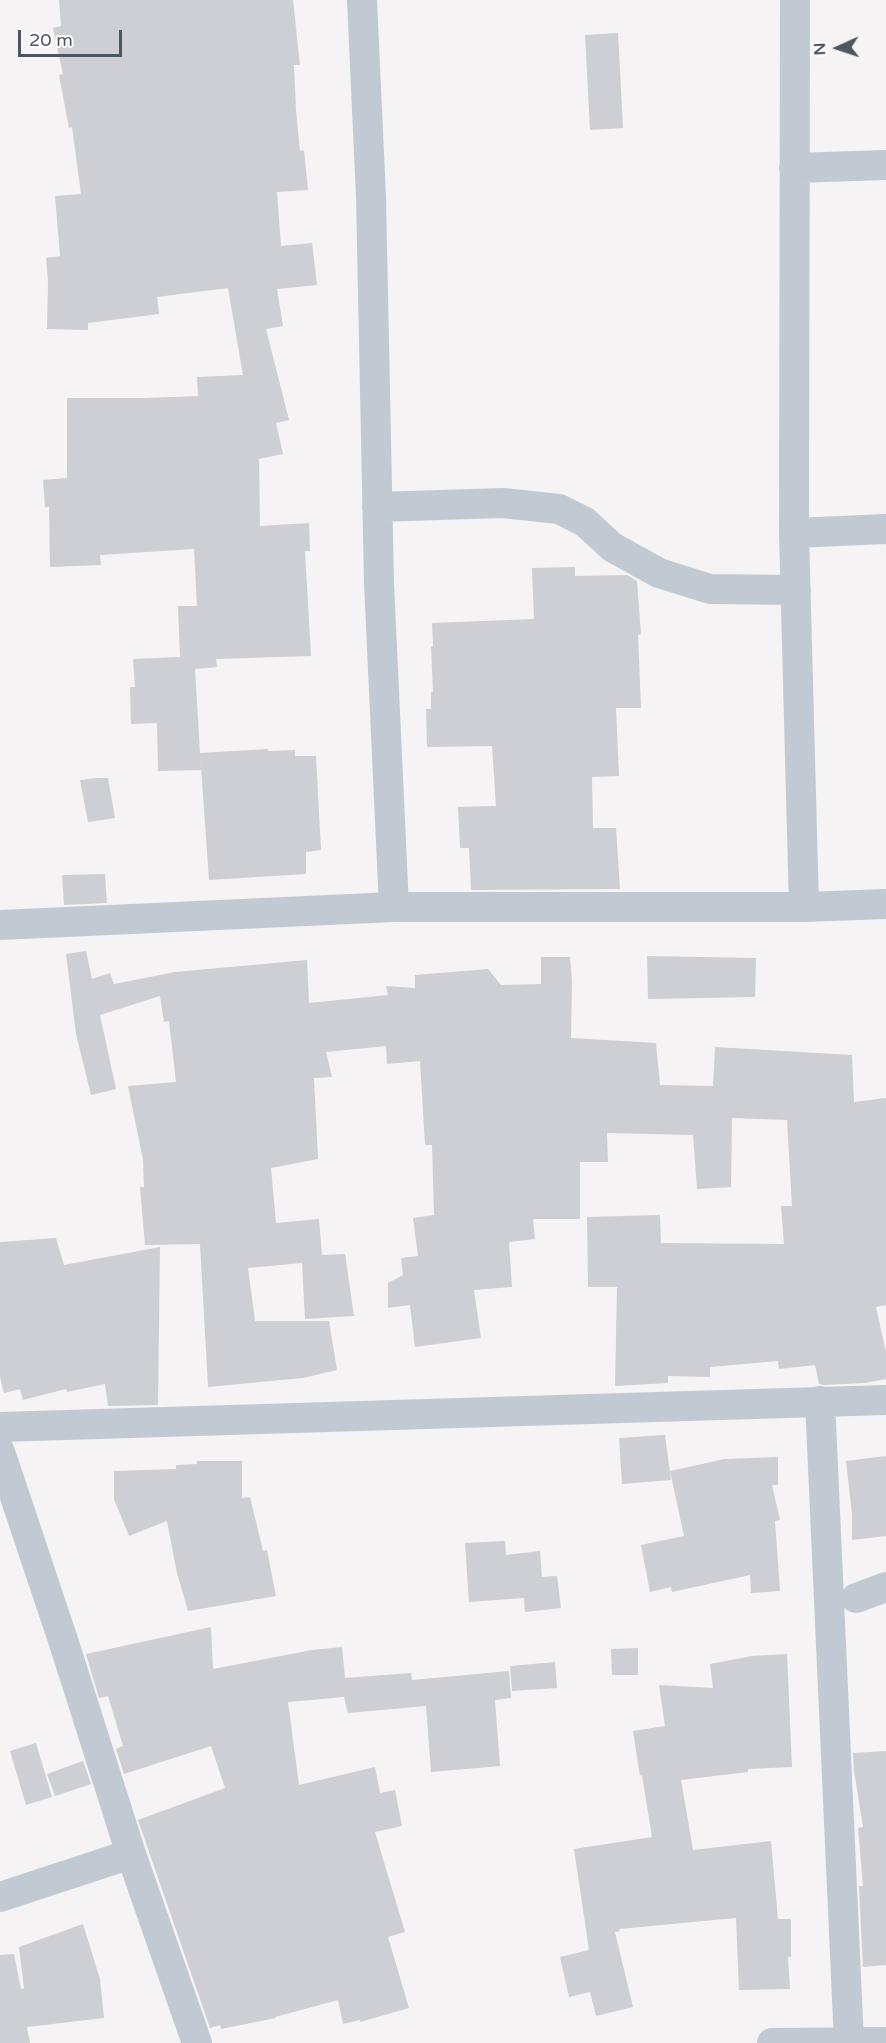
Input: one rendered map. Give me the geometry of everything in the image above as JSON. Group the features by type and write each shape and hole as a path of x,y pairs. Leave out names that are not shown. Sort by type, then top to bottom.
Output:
{"street":[{"path":"362,0 372,197 379,583 394,907"},
{"path":"795,0 794,533 804,907"},
{"path":"794,168 886,165"},
{"path":"377,507 503,502 559,509 585,522 612,547 659,573 710,589 796,590"},
{"path":"794,533 886,529"},
{"path":"0,925 394,907 804,907 886,903"},
{"path":"0,1427 886,1400"},
{"path":"820,1401 849,2043"},
{"path":"0,1452 131,1854 197,2043"},
{"path":"856,1598 886,1587"},
{"path":"0,1897 131,1854"},
{"path":"772,2043 886,2042"}],"building":[{"path":"59,0 293,0 300,65 294,65 296,110 300,151 304,150 308,190 277,192 281,246 312,243 317,285 277,289 283,326 266,329 289,420 276,423 283,454 259,459 260,526 309,523 310,551 305,551 311,656 216,659 217,667 195,669 201,770 158,771 157,723 131,724 130,687 135,687 133,659 180,657 178,606 197,606 194,549 100,555 101,565 50,567 49,507 45,507 43,480 67,478 67,398 198,396 197,377 243,375 228,288 157,297 159,314 88,323 88,330 47,329 46,258 60,256 55,196 81,194 72,127 69,128 59,75 63,74 53,28 61,26"},
{"path":"618,33 623,128 590,130 585,35"},
{"path":"575,567 575,576 627,575 637,581 641,634 638,635 641,708 616,708 619,776 592,777 593,828 616,828 620,889 471,890 469,848 460,848 458,807 496,806 492,746 427,747 426,709 431,709 431,692 433,692 432,623 534,619 532,568"},
{"path":"268,749 268,751 295,750 295,756 316,756 321,850 306,852 306,874 209,880 200,753"},
{"path":"108,778 115,818 88,822 80,780"},
{"path":"105,874 107,903 64,905 62,875"},
{"path":"86,951 92,979 110,973 114,984 175,972 307,960 309,1003 388,995 386,986 415,988 415,975 488,969 501,985 541,984 541,957 570,957 571,1038 656,1043 660,1085 713,1086 715,1047 852,1055 854,1102 886,1098 886,1305 876,1307 886,1352 886,1379 865,1383 824,1385 819,1384 815,1365 779,1369 778,1361 710,1367 710,1377 668,1376 668,1383 615,1386 617,1287 588,1287 587,1217 660,1215 661,1243 784,1244 781,1206 792,1206 787,1120 732,1118 731,1187 697,1189 693,1135 607,1133 608,1162 580,1162 580,1219 533,1219 535,1239 509,1242 512,1287 474,1290 481,1338 415,1347 410,1305 388,1308 388,1283 403,1275 401,1258 418,1256 413,1218 434,1215 432,1145 425,1145 420,1061 387,1064 386,1046 326,1052 332,1077 314,1078 318,1159 271,1168 276,1223 319,1219 322,1255 345,1254 354,1316 305,1319 302,1263 248,1268 255,1321 329,1321 337,1370 303,1378 208,1387 200,1244 145,1245 140,1187 144,1187 143,1160 128,1086 176,1082 169,1021 164,1022 160,996 100,1015 116,1089 91,1095 76,1034 66,954"},
{"path":"647,956 756,958 755,997 648,999"},
{"path":"56,1238 64,1265 160,1247 158,1405 108,1406 105,1384 67,1392 66,1389 23,1400 20,1389 4,1393 0,1377 0,1242"},
{"path":"665,1435 671,1480 622,1484 619,1438"},
{"path":"886,1456 886,1536 852,1540 852,1514 846,1461"},
{"path":"778,1457 778,1485 772,1485 780,1520 775,1521 780,1591 751,1593 750,1575 672,1592 671,1587 650,1592 641,1545 684,1536 670,1471 725,1459"},
{"path":"197,1461 242,1461 242,1498 250,1497 263,1551 267,1550 276,1596 188,1611 177,1573 167,1521 129,1536 114,1499 114,1471 176,1469 176,1465 197,1464"},
{"path":"505,1541 506,1555 540,1551 542,1577 557,1576 561,1608 525,1612 524,1598 469,1602 465,1543"},
{"path":"211,1627 213,1669 312,1650 342,1647 345,1678 411,1673 412,1680 509,1671 511,1698 495,1700 500,1766 431,1772 426,1706 348,1713 344,1697 288,1702 299,1785 375,1767 380,1793 395,1790 402,1826 375,1832 405,1932 388,1937 409,2008 360,2022 360,2020 343,2024 338,2000 276,2018 221,2029 220,2025 210,2028 138,1820 225,1788 211,1746 124,1774 116,1749 123,1746 108,1696 99,1698 86,1654"},
{"path":"638,1648 638,1675 612,1675 611,1649"},
{"path":"787,1654 792,1767 748,1769 748,1772 681,1780 693,1850 771,1841 778,1919 791,1919 791,1957 788,1957 790,1989 739,1990 736,1918 619,1929 620,1931 615,1932 633,2007 596,2016 590,1992 569,1997 560,1957 589,1950 574,1849 652,1837 633,1731 665,1726 659,1685 713,1688 710,1664 752,1656"},
{"path":"555,1662 557,1688 512,1691 510,1666"},
{"path":"36,1743 52,1797 26,1805 10,1751"},
{"path":"886,1751 886,1965 863,1967 859,1886 863,1886 858,1828 863,1827 853,1753"},
{"path":"83,1761 91,1784 55,1796 47,1774"},
{"path":"83,1924 100,1979 104,2018 27,2027 30,2043 0,2043 0,1955 14,1954 21,1989 24,1988 19,1947"}]}
